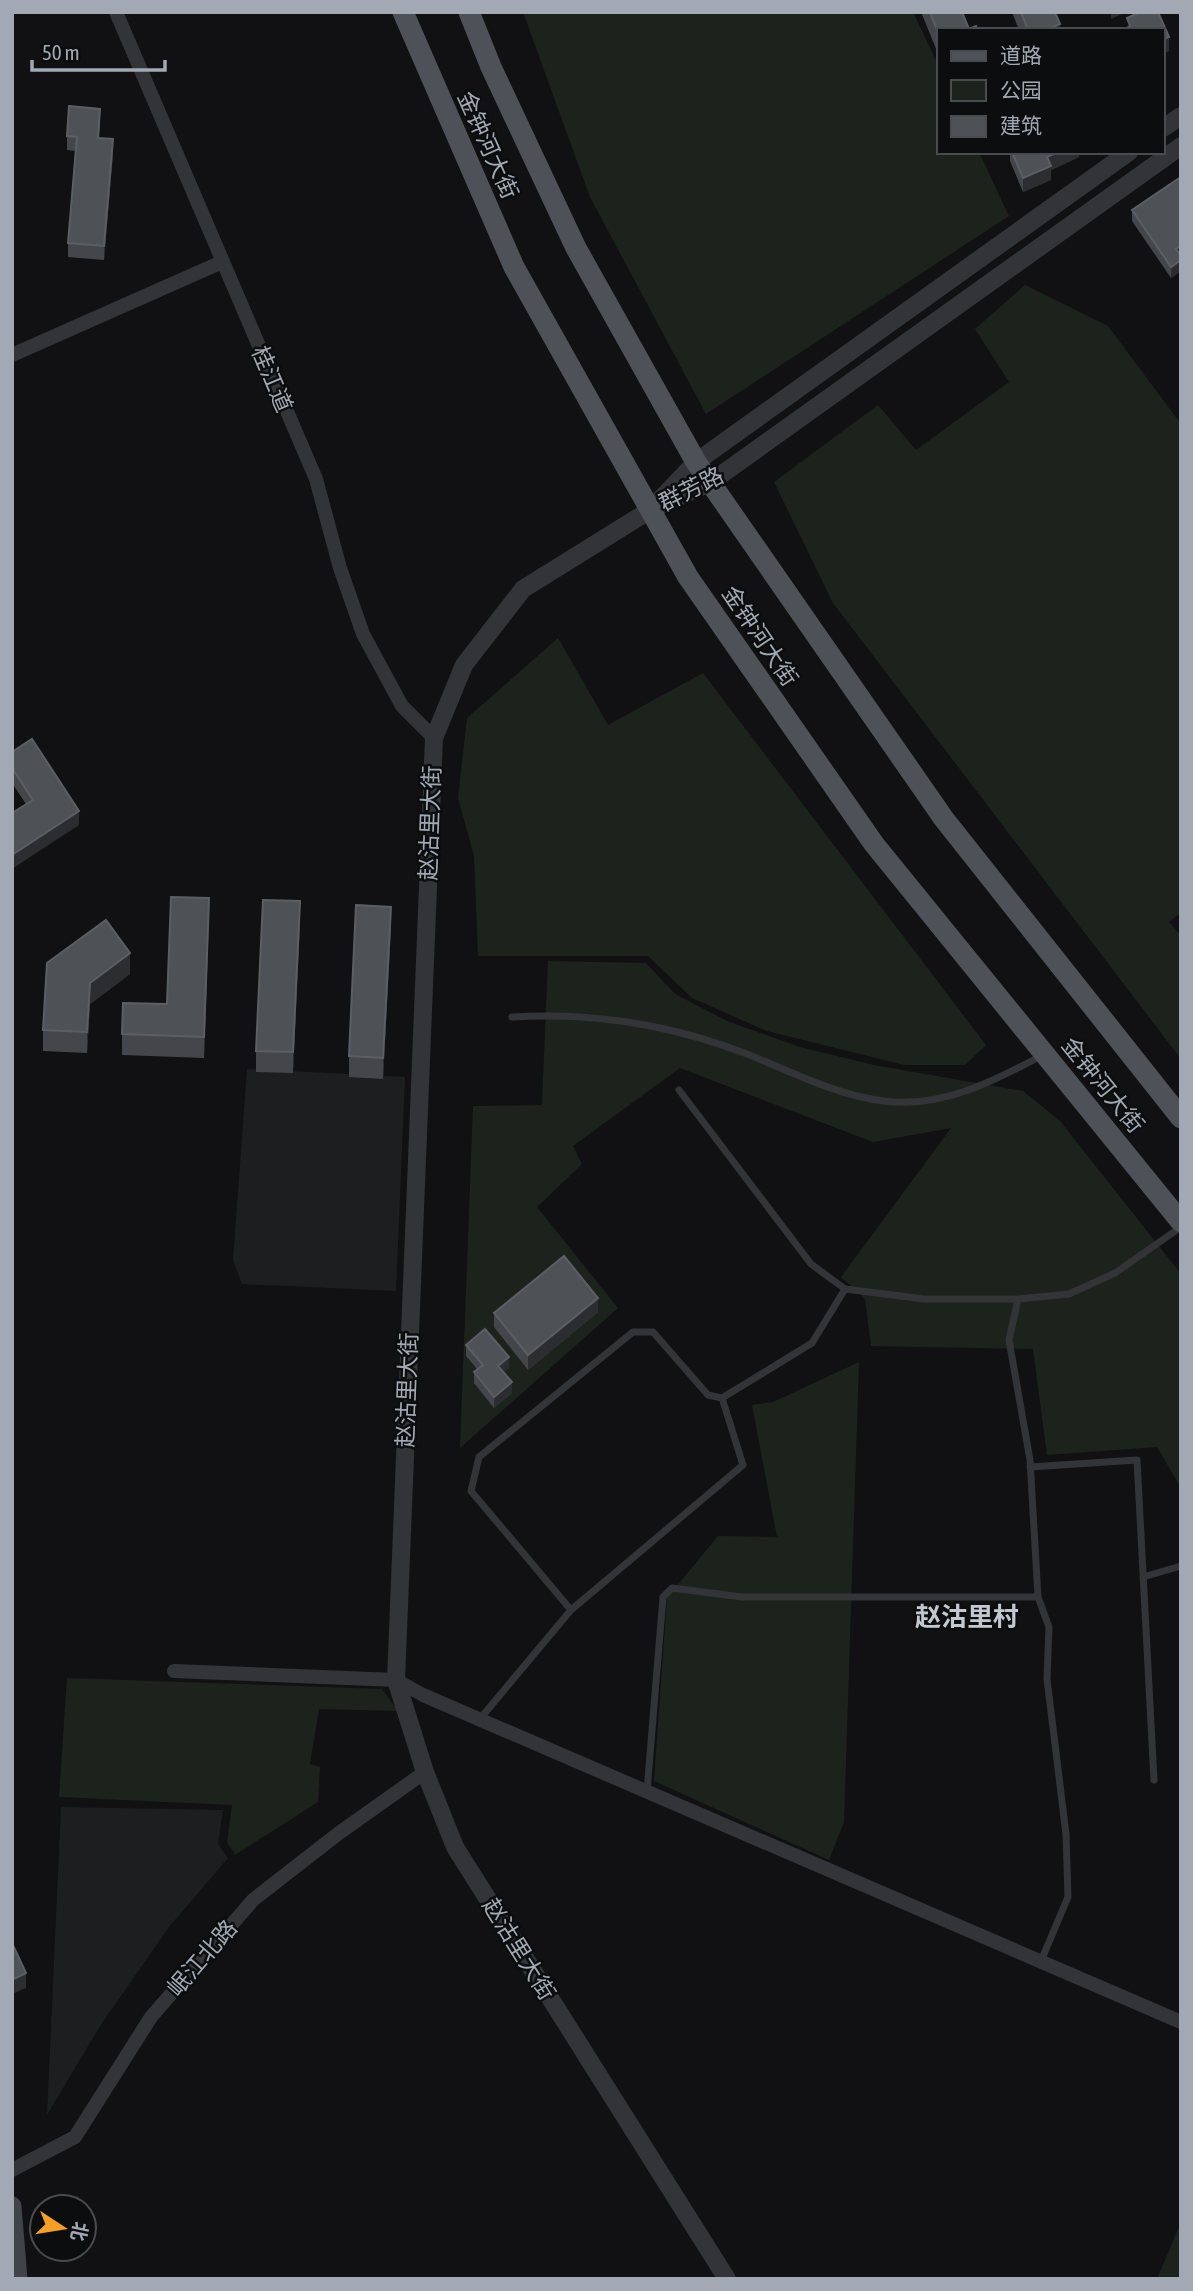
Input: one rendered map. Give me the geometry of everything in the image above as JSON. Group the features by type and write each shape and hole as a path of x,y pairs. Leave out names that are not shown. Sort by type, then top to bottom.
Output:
{"main road":[{"name":"金钟河大街","path":"403,12 514,267 688,577 874,844 1181,1225"},
{"name":"金钟河大街","path":"469,12 491,67 576,248 696,462 944,819 1181,1118"},
{"path":"12,2206 18,2279"}],"street":[{"name":"桂江道","path":"116,12 316,479 340,568 363,634 402,706 434,738"},
{"path":"1165,127 1181,116"},
{"name":"群芳路","path":"650,510 711,482 1181,146"},
{"name":"群芳路","path":"650,510 696,462 1126,154"},
{"path":"12,355 222,262"},
{"name":"赵沽里大街","path":"650,510 523,589 464,665 434,738 396,1680 425,1772 455,1847 727,2279"},
{"path":"174,1671 396,1680 480,1720 1181,2022"},
{"name":"岷江北路","path":"12,2170 75,2137 151,2017 253,1900 339,1833 425,1772"}],"lane":[{"path":"512,1017 593,1017 649,1025 695,1037 788,1071 884,1101 935,1099 978,1089 1044,1055"},
{"path":"679,1090 811,1264 845,1289 924,1299 1018,1299 1069,1294 1115,1273 1181,1225"},
{"path":"571,1609 471,1491 479,1457 633,1332 653,1332 708,1395 722,1398 811,1343 845,1289"},
{"path":"1018,1299 1009,1340 1030,1467 1038,1597 1049,1627 1047,1679 1066,1834 1068,1897 1041,1962"},
{"path":"480,1720 571,1609 743,1465 722,1398"},
{"path":"1030,1467 1137,1460 1154,1780"},
{"path":"1143,1577 1181,1566"},
{"path":"647,1792 663,1597 672,1588 742,1597 1038,1597"}],"shaded area":[{"path":"247,1069 405,1077 396,1291 242,1284 233,1260"},
{"path":"61,1807 223,1810 218,1844 228,1858 169,1927 100,2026 47,2115"}],"green space":[{"path":"523,12 913,12 937,63 937,154 980,154 1009,216 706,414 590,197"},
{"path":"1025,285 1108,326 1181,424 1181,913 1169,922 1181,936 1181,1059 833,603 774,482 878,405 916,450 1009,382 975,329"},
{"path":"558,638 608,725 703,673 986,1045 965,1065 904,1065 767,1031 692,998 648,956 478,956 474,856 458,798 467,718"},
{"path":"548,961 646,963 675,994 727,1021 800,1047 874,1065 1023,1091 1060,1121 1181,1274 1181,1488 1157,1447 1047,1455 1033,1349 871,1346 865,1299 841,1277 951,1128 873,1142 680,1068 573,1146 582,1164 537,1207 618,1308 460,1448 473,1106 542,1105"},
{"path":"859,1362 844,1822 829,1860 654,1781 667,1598 718,1536 777,1537 752,1405 773,1402"},
{"path":"67,1678 382,1689 398,1711 319,1709 310,1764 320,1767 318,1802 235,1855 227,1842 232,1805 59,1797"},
{"path":"1181,2222 1181,2279 1157,2279"}],"building":[{"path":"930,12 962,12 969,28 937,28"},
{"path":"1021,12 1055,12 1060,24 1051,28 1027,28"},
{"path":"1140,12 1158,12 1169,37 1165,38 1165,28 1127,28 1130,26 1127,18"},
{"path":"69,106 100,109 98,138 113,139 104,246 68,243 77,137 67,136"},
{"path":"1013,154 1054,154 1047,157 1051,166 1023,178"},
{"path":"1181,177 1181,245 1176,249 1181,260 1171,267 1132,210"},
{"path":"32,739 79,811 12,855 12,813 33,800 12,768 12,752"},
{"path":"171,897 209,898 204,1037 122,1034 123,1003 167,1004"},
{"path":"263,900 300,901 293,1052 256,1051"},
{"path":"356,905 391,907 383,1058 349,1056"},
{"path":"106,920 130,953 90,983 87,1032 43,1030 47,963"},
{"path":"564,1256 598,1298 528,1355 494,1313"},
{"path":"485,1329 509,1357 498,1366 512,1382 494,1397 474,1372 483,1365 466,1345"},
{"path":"12,1943 26,1973 12,1980"}],"district":[{"name":"赵沽里村","path":"967,1617"}]}
